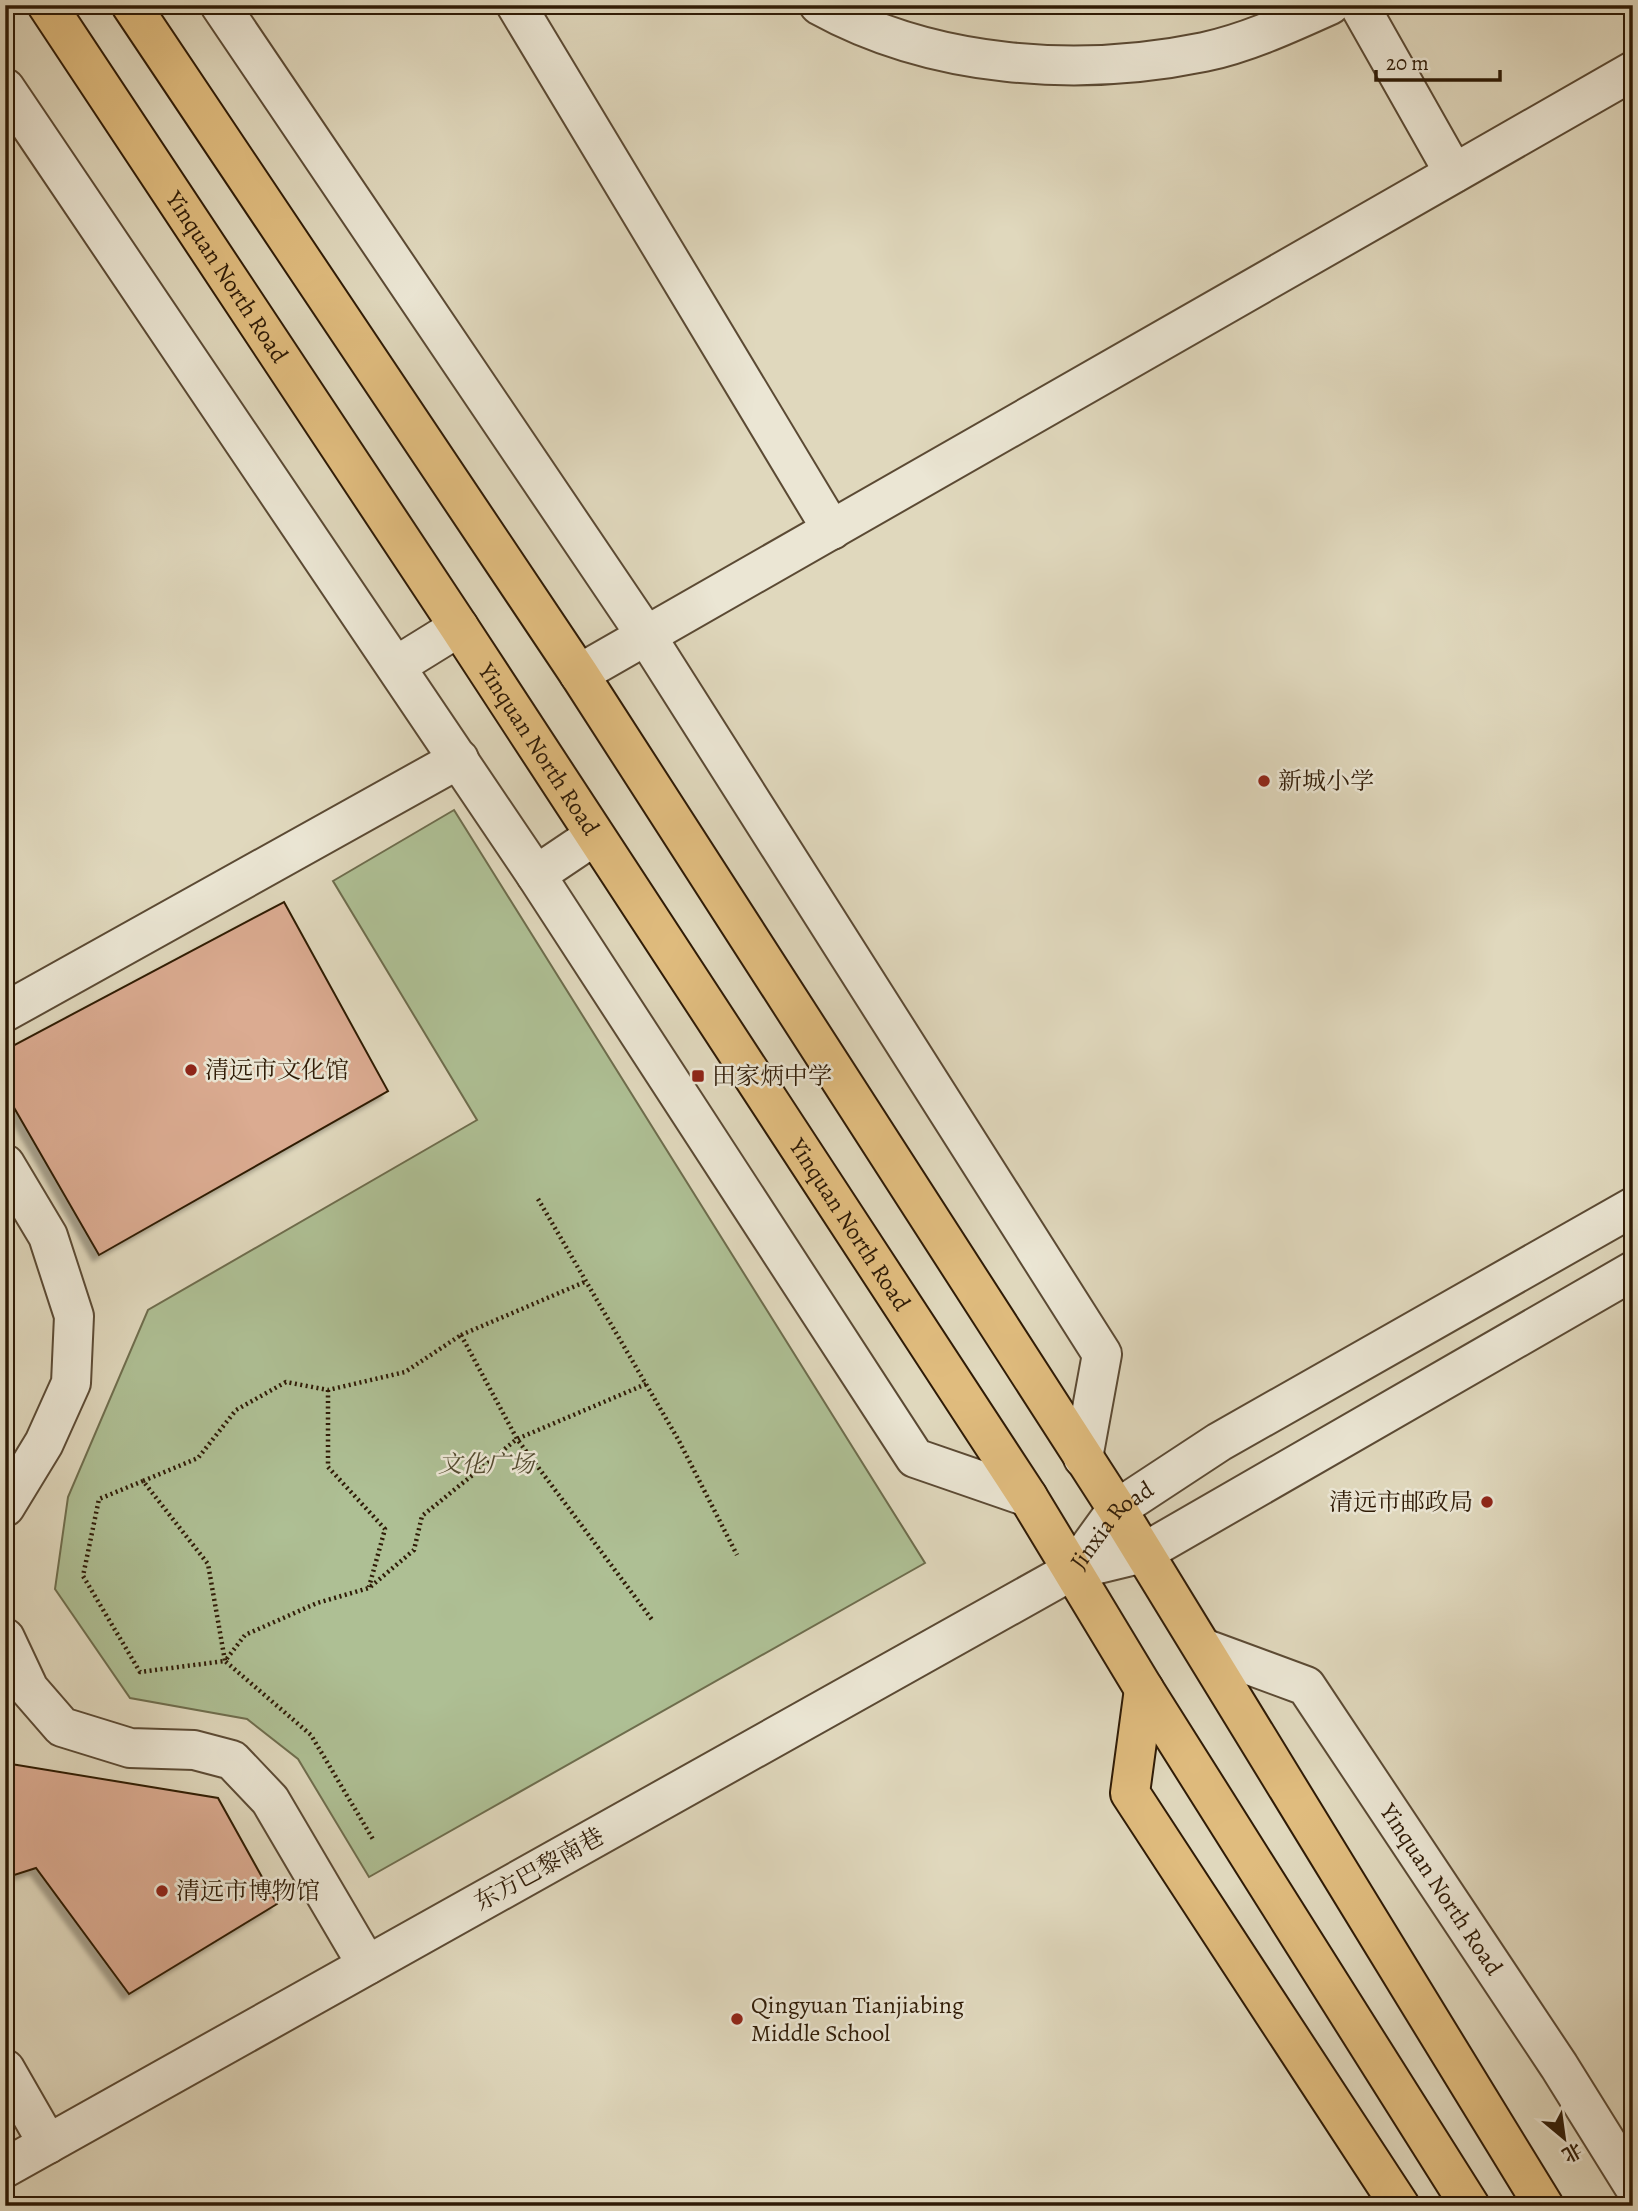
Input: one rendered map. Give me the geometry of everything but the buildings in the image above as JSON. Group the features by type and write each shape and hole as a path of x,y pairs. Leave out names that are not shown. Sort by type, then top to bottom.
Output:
{"main road":[{"name":"Yinquan North Road","path":"47,5 1028,1497 1144,1689 1470,2206"},
{"path":"131,5 579,674 1116,1509 1545,2206"},
{"path":"1144,1689 1130,1793 1400,2206"}],"street":[{"path":"220,5 645,634 1101,1354 1083,1458"},
{"path":"516,5 832,530"},
{"path":"819,5 902,41 974,58 1055,65 1128,62 1206,52 1287,24 1329,5"},
{"path":"1359,5 1454,173"},
{"path":"579,674 1633,71"},
{"path":"5,88 459,759 915,1458 1028,1497"},
{"path":"396,666 458,627"},
{"path":"5,1012 459,759"},
{"path":"536,875 594,836"},
{"path":"5,1164 48,1236 74,1316 71,1383 44,1443 5,1507"},
{"name":"Jinxia Road","path":"1073,1570 1116,1509 1219,1442 1633,1207"},
{"name":"Jinxia Road","path":"1073,1570 1143,1553 1633,1271"},
{"name":"东方巴黎南巷","path":"5,2168 1073,1570"},
{"path":"5,1638 29,1689 62,1727 130,1748 194,1750 232,1760 270,1800 367,1965"},
{"name":"Yinquan North Road","path":"1203,1648 1306,1686 1559,2066 1633,2185"},
{"path":"5,2068 48,2144"}],"path":[{"path":"538,1199 646,1384 737,1555"},
{"path":"587,1281 461,1335 405,1372 328,1390 286,1382 236,1410 198,1458 99,1499 83,1576 140,1672 225,1661 245,1635 317,1603 369,1588 414,1550 422,1516 517,1439 646,1384"},
{"path":"461,1335 517,1439 653,1621"},
{"path":"328,1390 328,1466 385,1529 369,1588"},
{"path":"143,1481 208,1564 225,1661 310,1735 374,1841"}],"green space":[{"name":"文化广场","path":"454,810 925,1563 369,1877 298,1759 247,1719 130,1698 55,1589 68,1497 148,1310 477,1120 333,881"}],"place":[{"name":"新城小学","path":"1264,781"},
{"name":"清远市文化馆","path":"191,1070"},
{"name":"田家炳中学","path":"698,1076"},
{"name":"清远市邮政局","path":"1487,1502"},
{"name":"清远市博物馆","path":"162,1891"},
{"name":"Qingyuan Tianjiabing Middle School","path":"737,2019"}]}
